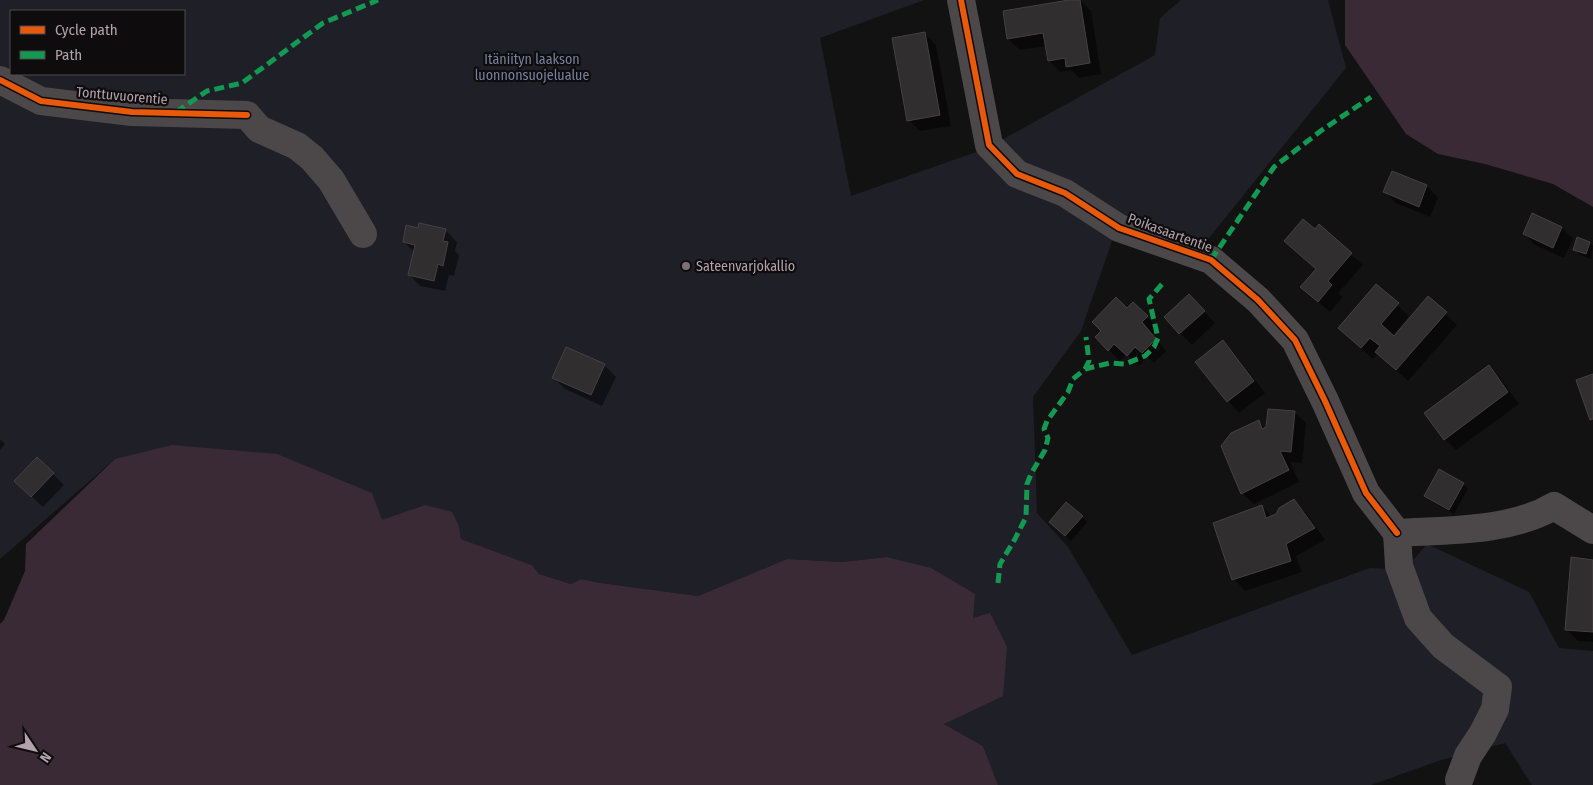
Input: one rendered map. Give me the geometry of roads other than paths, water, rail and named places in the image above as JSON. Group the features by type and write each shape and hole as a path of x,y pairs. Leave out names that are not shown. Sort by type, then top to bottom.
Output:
{"street":[{"name":"Poikasaartentie","path":"961,0 989,146 1017,174 1065,193 1119,228 1211,260 1258,300 1296,340 1366,493 1397,533"},
{"name":"Tonttuvuorentie","path":"0,80 42,101 132,112 247,115 259,129 296,146 312,158 332,180 363,234"},
{"path":"1459,780 1468,756 1495,709 1498,687 1444,646 1418,618 1399,566 1397,533 1493,526 1539,515 1554,506 1593,530"}],"place":[{"name":"Sateenvarjokallio","path":"686,266"}],"park label":[{"name":"Itäniityn laakson luonnonsuojelualue","path":"532,68"}]}
